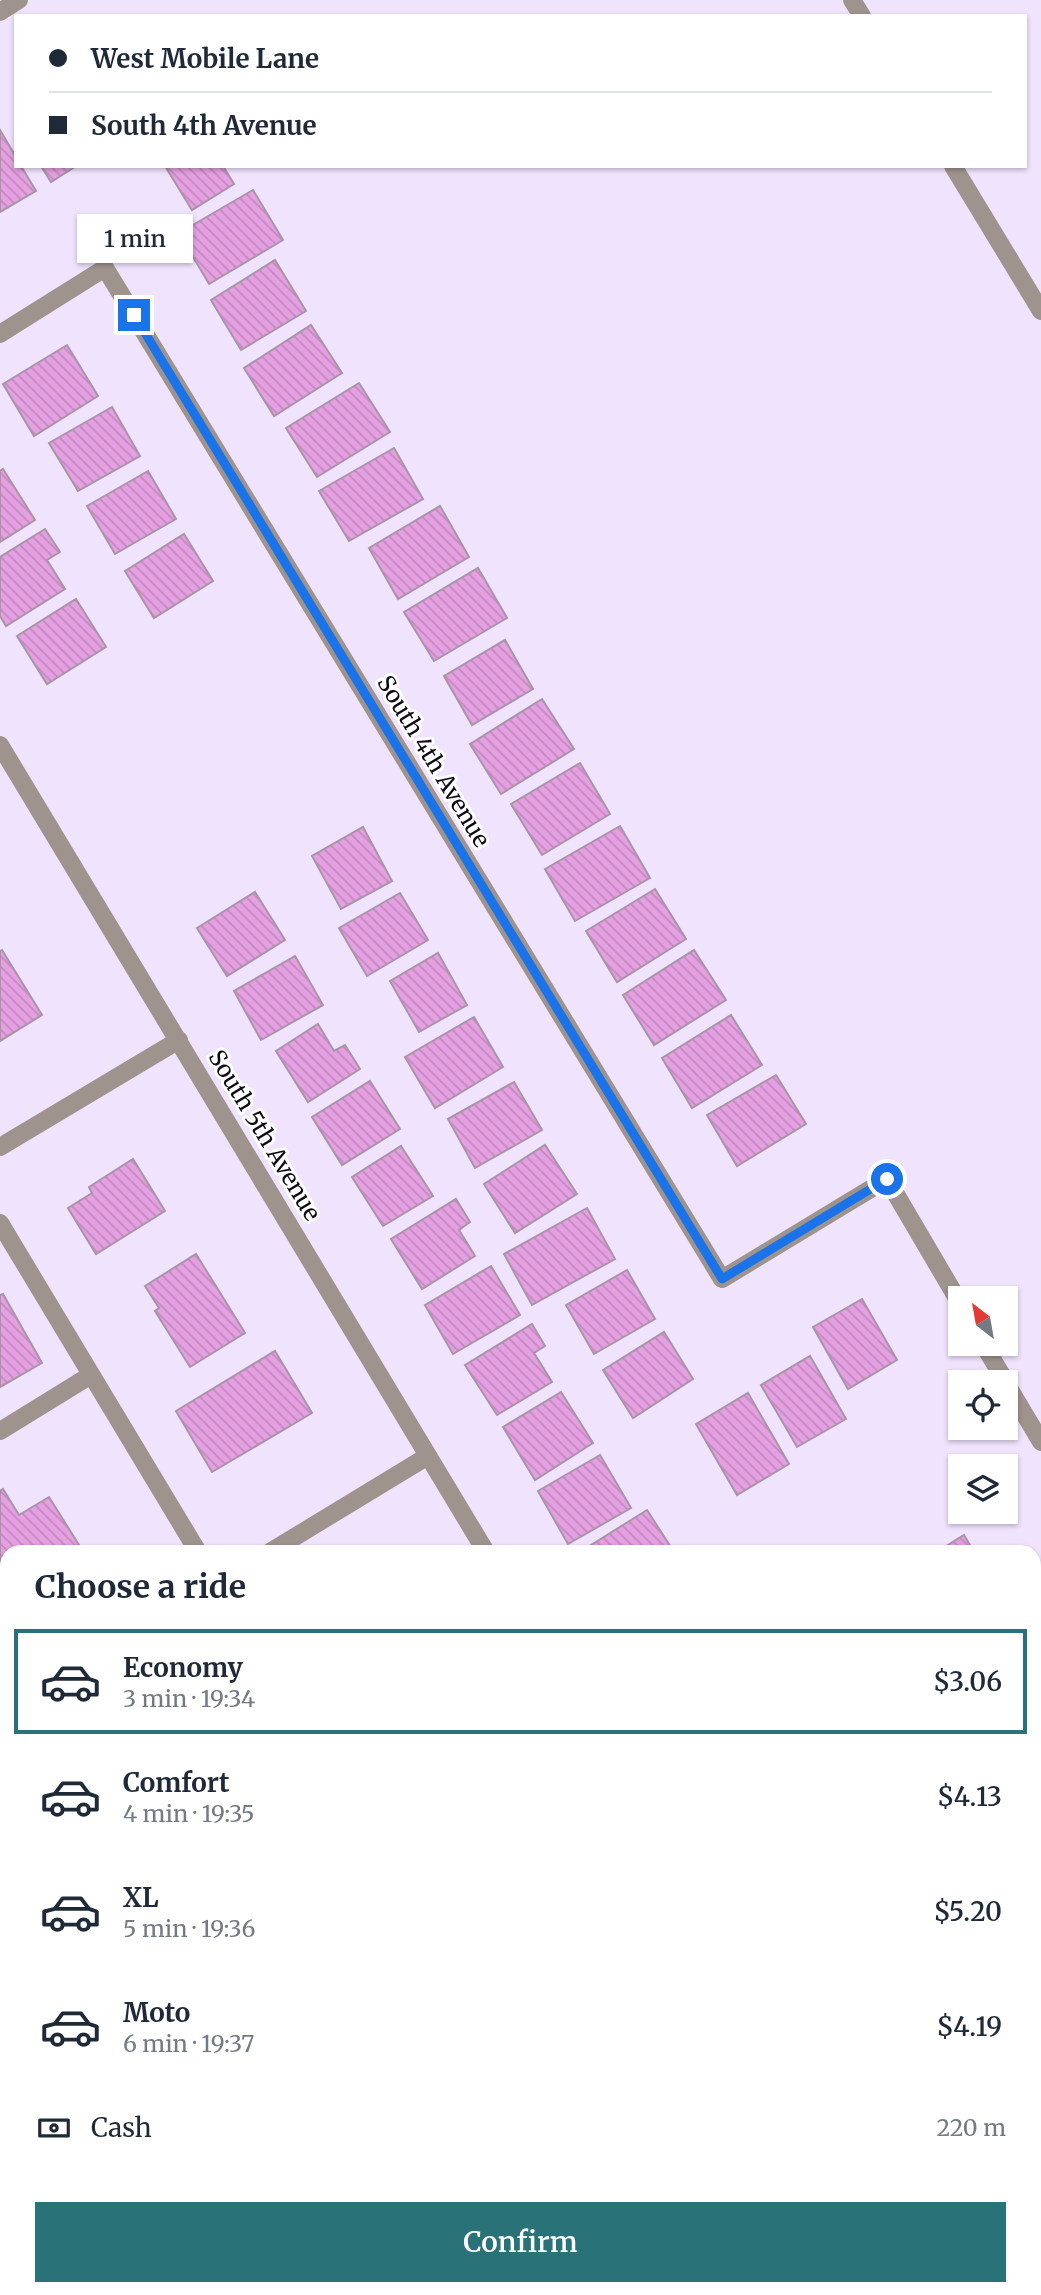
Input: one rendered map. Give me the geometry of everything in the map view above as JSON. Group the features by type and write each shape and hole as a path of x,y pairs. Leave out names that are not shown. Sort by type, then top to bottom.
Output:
{"street":[{"path":"954,168 1041,311"},
{"name":"South 4th Avenue","path":"0,334 105,268 722,1279 887,1179 950,1286"},
{"name":"South 5th Avenue","path":"0,745 482,1545"},
{"path":"0,1147 179,1040"},
{"path":"0,1223 194,1545"},
{"path":"0,1431 91,1375"},
{"path":"1018,1403 1041,1442"},
{"path":"282,1545 428,1456"}],"building":[{"path":"0,130 14,154 14,168 22,168 36,191 0,212"},
{"path":"42,168 73,168 51,182"},
{"path":"166,168 224,168 234,184 192,210"},
{"path":"253,190 283,240 209,284 179,233"},
{"path":"275,260 306,311 241,350 211,300"},
{"path":"311,325 342,373 274,416 244,368"},
{"path":"67,345 98,396 34,436 3,384"},
{"path":"359,383 390,432 317,477 286,428"},
{"path":"112,407 140,456 78,491 49,443"},
{"path":"394,448 423,499 349,541 319,491"},
{"path":"3,469 35,520 0,542 0,471"},
{"path":"148,471 176,519 115,554 87,506"},
{"path":"440,506 469,557 398,599 369,548"},
{"path":"45,529 60,552 47,560 65,589 6,626 0,616 0,557"},
{"path":"184,534 213,581 154,618 125,571"},
{"path":"478,568 507,618 434,661 404,612"},
{"path":"76,599 106,647 47,684 17,636"},
{"path":"505,640 533,689 472,725 444,676"},
{"path":"542,699 574,749 501,794 470,744"},
{"path":"580,763 610,814 542,855 511,804"},
{"path":"620,826 650,878 575,921 545,869"},
{"path":"363,827 392,881 341,909 312,856"},
{"path":"655,889 686,939 617,982 586,931"},
{"path":"255,892 285,940 227,976 197,928"},
{"path":"400,893 428,940 367,976 339,928"},
{"path":"2,950 42,1015 0,1041 0,951"},
{"path":"694,950 726,1000 654,1045 623,995"},
{"path":"438,953 467,1005 419,1032 390,981"},
{"path":"295,956 323,1005 261,1040 234,991"},
{"path":"731,1015 762,1065 692,1108 662,1058"},
{"path":"474,1017 503,1067 435,1108 405,1057"},
{"path":"318,1024 334,1051 345,1045 360,1069 308,1102 276,1051"},
{"path":"776,1075 806,1124 737,1166 707,1115"},
{"path":"370,1081 400,1129 342,1165 312,1117"},
{"path":"514,1082 542,1130 475,1168 448,1119"},
{"path":"545,1145 577,1194 515,1233 484,1184"},
{"path":"401,1146 433,1196 383,1226 352,1177"},
{"path":"133,1159 165,1211 96,1254 68,1208 92,1193 89,1187"},
{"path":"456,1199 470,1222 459,1230 475,1256 422,1289 391,1239"},
{"path":"587,1208 615,1259 532,1305 504,1254"},
{"path":"196,1254 245,1333 190,1367 155,1311 159,1308 145,1286"},
{"path":"491,1266 520,1315 453,1354 425,1305"},
{"path":"627,1270 655,1319 594,1354 566,1305"},
{"path":"3,1294 42,1363 0,1387 0,1295"},
{"path":"862,1299 897,1360 848,1389 813,1327"},
{"path":"532,1324 545,1346 534,1353 552,1382 497,1415 465,1365"},
{"path":"664,1332 693,1379 633,1418 603,1370"},
{"path":"275,1351 312,1413 212,1472 176,1411"},
{"path":"810,1356 846,1419 797,1447 761,1385"},
{"path":"561,1392 593,1443 535,1480 503,1427"},
{"path":"748,1393 789,1464 737,1495 696,1424"},
{"path":"600,1455 631,1508 568,1544 538,1491"},
{"path":"3,1489 19,1515 49,1497 79,1545 0,1545 0,1491"},
{"path":"647,1510 670,1545 591,1545"},
{"path":"964,1535 970,1545 948,1545"}],"route":[{"path":"134,315 722,1279 887,1179"}]}
